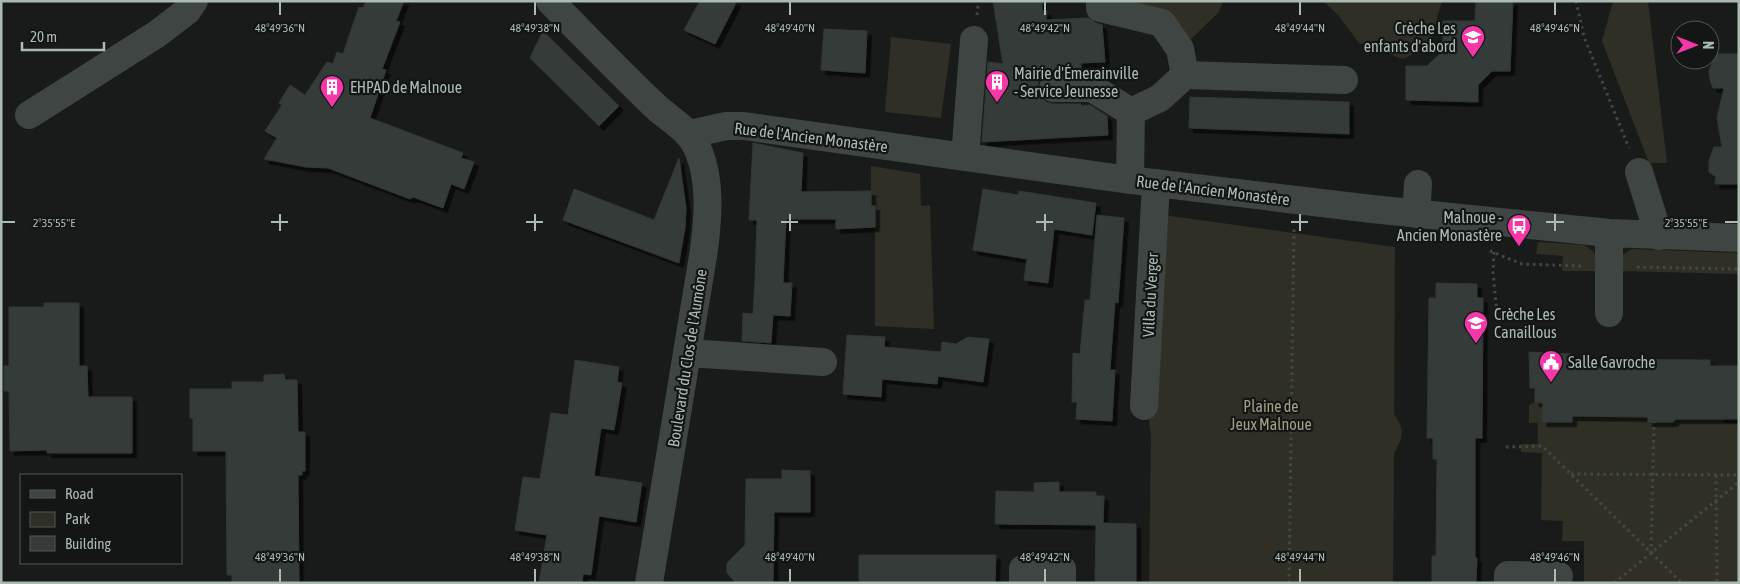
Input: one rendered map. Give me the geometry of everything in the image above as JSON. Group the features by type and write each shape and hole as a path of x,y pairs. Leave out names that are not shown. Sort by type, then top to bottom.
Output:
{"street":[{"path":"29,115 157,34 187,11 194,1"},
{"path":"550,1 656,107 690,134"},
{"path":"1100,1 1100,8 1162,23 1180,49 1186,75"},
{"path":"965,157 974,40"},
{"path":"1053,88 1092,88 1131,112 1160,98 1186,75 1344,80"},
{"name":"Villa du Verger","path":"1131,112 1143,181 1144,406"},
{"name":"Rue de l'Ancien Monastère","path":"690,134 726,126 744,126 1143,181 1416,214 1609,233 1739,238"},
{"name":"Boulevard du Clos de l'Aumône","path":"649,583 688,353 708,220 704,164 690,134"},
{"path":"1638,172 1659,236"},
{"path":"1416,214 1418,184"},
{"path":"1609,233 1609,313"},
{"path":"688,353 823,362"},
{"path":"1023,583 1023,569 1062,569 1062,583"},
{"path":"1508,583 1508,575 1559,576"}],"path":[{"path":"1576,1 1584,37 1638,172"},
{"path":"1289,583 1294,200"},
{"path":"1494,252 1493,272 1497,314"},
{"path":"1651,553 1654,422"},
{"path":"1506,447 1542,446 1682,583"},
{"path":"1570,474 1739,475"},
{"path":"1716,475 1717,583"},
{"path":"1614,583 1739,482"}],"green space":[{"path":"1118,1 1223,1 1219,12 1187,43"},
{"path":"1323,1 1442,1 1429,46 1403,59 1359,43 1338,15"},
{"path":"1613,1 1648,1 1667,163 1649,163 1602,41"},
{"path":"891,37 951,44 941,118 885,112"},
{"path":"871,166 920,174 921,206 930,205 934,329 875,326 875,206 871,206"},
{"name":"Plaine de Jeux Malnoue","path":"1163,215 1395,247 1394,414 1400,424 1402,433 1394,453 1393,583 1149,583 1151,436 1149,422"},
{"path":"1538,242 1584,245 1592,250 1597,262 1598,271 1562,271 1563,256 1536,254"},
{"path":"1632,249 1739,253 1739,274 1619,271 1622,255"},
{"path":"1535,402 1543,403 1543,422 1572,422 1572,416 1648,417 1648,422 1673,422 1676,419 1723,419 1725,423 1739,423 1739,583 1584,583 1584,541 1562,541 1563,521 1541,520 1542,453 1521,452 1521,444 1538,444 1538,423 1529,423 1529,405"}],"building":[{"name":"EHPAD de Malnoue","path":"366,1 404,1 396,21 400,22 382,69 386,70 370,118 463,153 461,158 474,162 464,189 451,184 443,208 413,197 410,199 328,168 306,167 264,159 277,138 265,131 282,105 279,103 290,85 305,95 327,62 333,64 337,52 343,54 359,7 363,8"},
{"path":"700,1 737,1 715,44 684,30"},
{"path":"993,1 1042,1 1042,11 1047,11 1046,20 1089,18 1102,25 1105,62 1081,63 1081,72 1053,72 1046,74 1039,81 1037,88 1040,96 1046,102 1053,104 1081,104 1081,106 1090,105 1107,116 1108,135 982,142 988,62 1003,64"},
{"name":"Crèche Les enfants d'abord","path":"1476,1 1513,1 1510,71 1492,71 1478,85 1478,102 1406,100 1406,66 1427,66 1443,51 1443,21 1475,21"},
{"path":"824,29 867,31 865,73 821,70"},
{"path":"543,31 619,106 599,126 530,58"},
{"path":"1720,54 1739,54 1739,184 1715,184 1716,177 1709,172 1709,161 1714,147 1722,147 1717,118 1724,88 1713,88 1709,71 1720,70"},
{"path":"1190,97 1349,102 1349,134 1189,128"},
{"path":"753,143 803,153 801,192 871,191 871,206 875,206 875,227 836,229 836,219 786,219 783,283 792,283 790,316 773,315 771,343 742,341 743,313 753,314 755,281 757,220 749,220"},
{"path":"679,158 686,208 685,228 679,263 563,220 574,189 654,220"},
{"path":"983,189 1018,195 1019,191 1096,203 1092,235 1054,229 1048,283 1024,280 1027,259 973,250"},
{"path":"1097,215 1124,218 1118,303 1115,302 1110,370 1115,370 1112,421 1076,419 1077,402 1072,402 1073,353 1080,354 1085,300 1090,300"},
{"path":"1436,283 1477,284 1477,298 1483,298 1482,438 1475,438 1475,558 1477,558 1476,582 1474,583 1432,582 1432,556 1436,556 1437,459 1433,459 1433,438 1427,438 1429,298 1436,298"},
{"path":"44,303 79,303 79,366 87,366 88,397 132,397 132,453 47,453 47,450 10,451 9,391 4,391 4,366 9,366 9,307 44,307"},
{"path":"847,335 885,337 884,347 941,352 942,342 956,344 968,337 989,339 983,382 938,376 937,384 882,379 881,397 843,394"},
{"path":"1529,352 1572,354 1572,359 1710,360 1710,366 1739,366 1739,419 1676,419 1673,422 1648,422 1648,417 1572,416 1572,422 1542,422 1543,403 1535,402 1535,388 1530,388"},
{"path":"575,360 619,367 617,382 622,383 614,430 601,428 594,476 642,483 636,522 599,516 591,575 583,574 582,583 539,583 547,535 515,530 523,477 540,479 551,413 568,415"},
{"path":"284,374 285,380 297,380 298,432 305,432 305,471 302,471 302,475 298,475 299,583 232,583 232,575 227,575 226,451 193,451 193,418 190,418 190,389 232,389 232,382 264,382 264,375"},
{"path":"782,470 810,471 810,512 774,512 773,583 736,583 727,573 727,563 745,545 746,479 782,479"},
{"path":"1059,482 1059,492 1096,492 1096,496 1104,496 1103,523 1136,524 1136,583 1095,583 1096,525 995,524 996,491 1034,492 1034,483"},
{"path":"859,555 996,555 995,583 859,583"}],"place":[{"name":"Crèche Les enfants d'abord","path":"1473,58"},
{"name":"Mairie d'Émerainville - Service Jeunesse","path":"997,103"},
{"name":"EHPAD de Malnoue","path":"332,108"},
{"name":"Malnoue - Ancien Monastère","path":"1519,247"},
{"name":"Crèche Les Canaillous","path":"1476,344"},
{"name":"Salle Gavroche","path":"1551,383"}]}
